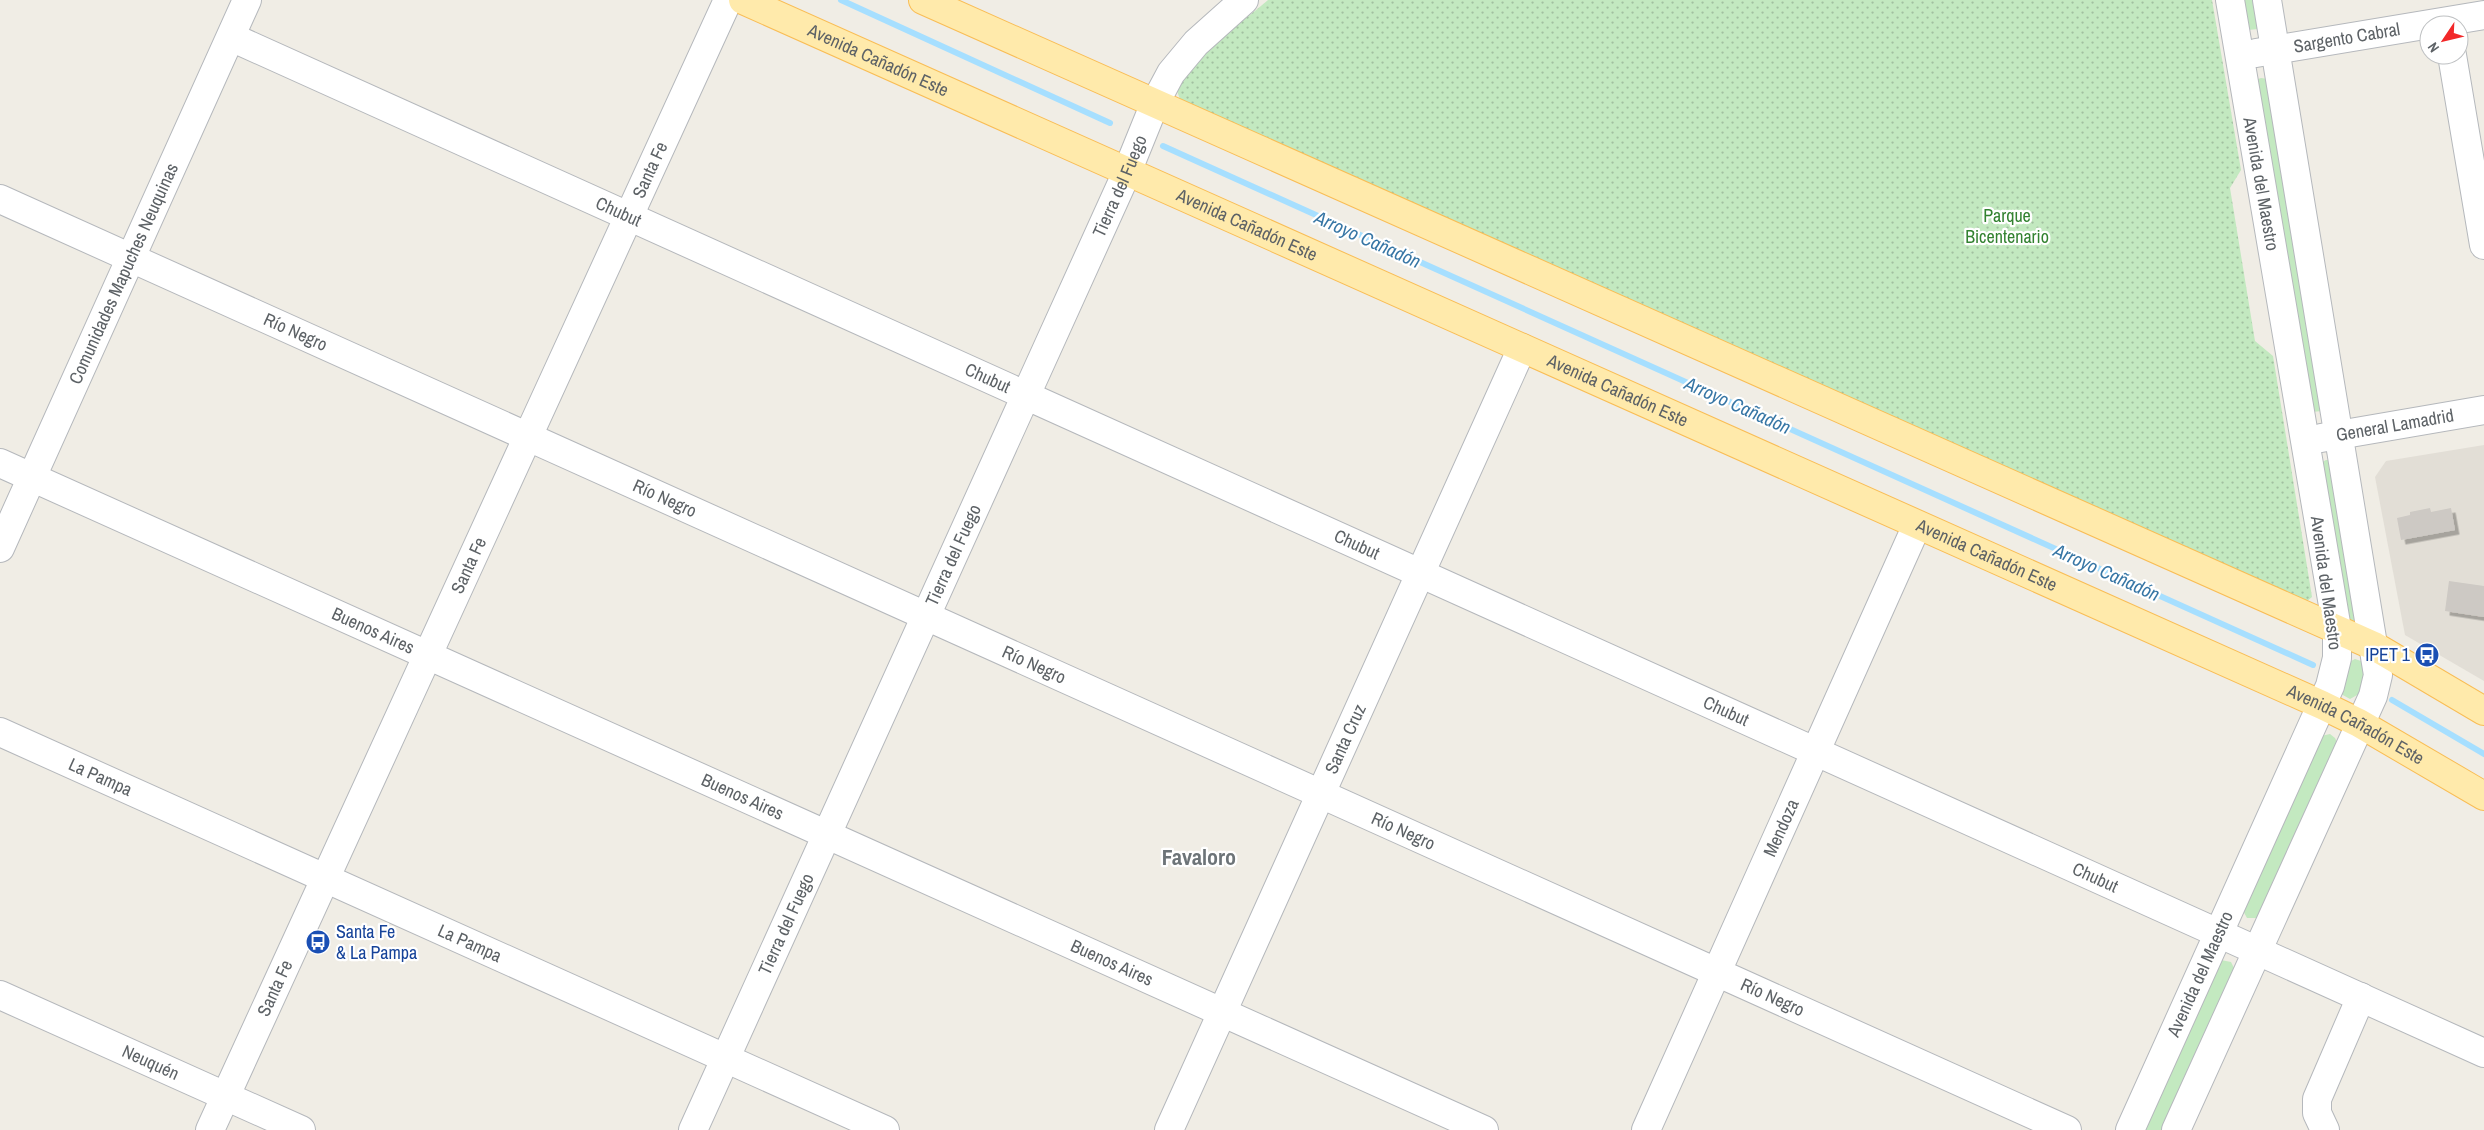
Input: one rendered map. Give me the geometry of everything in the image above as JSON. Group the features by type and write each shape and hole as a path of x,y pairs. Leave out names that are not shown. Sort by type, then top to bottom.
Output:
{"main road":[{"name":"Avenida Cañadón Este","path":"743,0 2322,706 2359,723 2484,796"},
{"path":"923,0 2337,629 2374,646 2484,711"}],"street":[{"name":"Comunidades Mapuches Neuquinas","path":"0,548 247,0"},
{"name":"Santa Fe","path":"210,1130 728,0"},
{"name":"Tierra del Fuego","path":"693,1130 1127,172 1155,103 1171,74 1184,57 1244,0"},
{"name":"Avenida del Maestro","path":"2130,1130 2322,706 2335,672 2337,629 2230,0"},
{"name":"Avenida del Maestro","path":"2176,1130 2377,686 2378,675 2267,0"},
{"name":"Sargento Cabral","path":"2469,15 2484,15"},
{"name":"Sargento Cabral","path":"2240,56 2419,21"},
{"name":"Chubut","path":"231,37 2484,1053"},
{"path":"2454,65 2484,245"},
{"name":"Río Negro","path":"0,199 2067,1130"},
{"name":"Santa Cruz","path":"1169,1130 1522,348"},
{"name":"General Lamadrid","path":"2305,441 2484,410"},
{"name":"Buenos Aires","path":"0,463 1484,1130"},
{"name":"Mendoza","path":"1646,1130 1917,525"},
{"name":"La Pampa","path":"0,732 885,1130"},
{"name":"Neuquén","path":"0,995 301,1130"},
{"path":"2325,1130 2317,1113 2317,1099 2361,997"}],"shaded area":[{"path":"2484,445 2484,681 2405,635 2375,477 2386,461"}],"green space":[{"name":"Parque Bicentenario","path":"1268,0 2212,0 2241,170 2230,188 2255,341 2273,356 2312,597 2306,602 1181,102 1177,91 1191,68 1217,42"},
{"path":"2238,0 2259,0 2258,29 2248,30"},
{"path":"2261,78 2268,79 2322,411 2312,412 2255,80"},
{"path":"2329,460 2358,622 2348,623 2320,463"},
{"path":"2355,659 2364,662 2367,668 2359,694 2350,699 2341,694 2349,662"},
{"path":"2330,734 2338,744 2258,918 2247,918 2242,909 2321,736"},
{"path":"2221,960 2231,962 2235,970 2164,1130 2141,1130"}],"building":[{"path":"2430,508 2431,512 2451,508 2455,530 2401,540 2397,518 2410,515 2410,512"},
{"path":"2449,581 2484,586 2484,617 2445,611"}],"waterway":[{"path":"841,0 1110,123"},
{"name":"Arroyo Cañadón","path":"1163,146 2313,665"},
{"name":"Arroyo Cañadón","path":"2392,700 2484,754"}],"place":[{"name":"IPET 1","path":"2427,655"},
{"name":"Santa Fe & La Pampa","path":"318,942"}],"district":[{"name":"Favaloro","path":"1199,857"}]}
